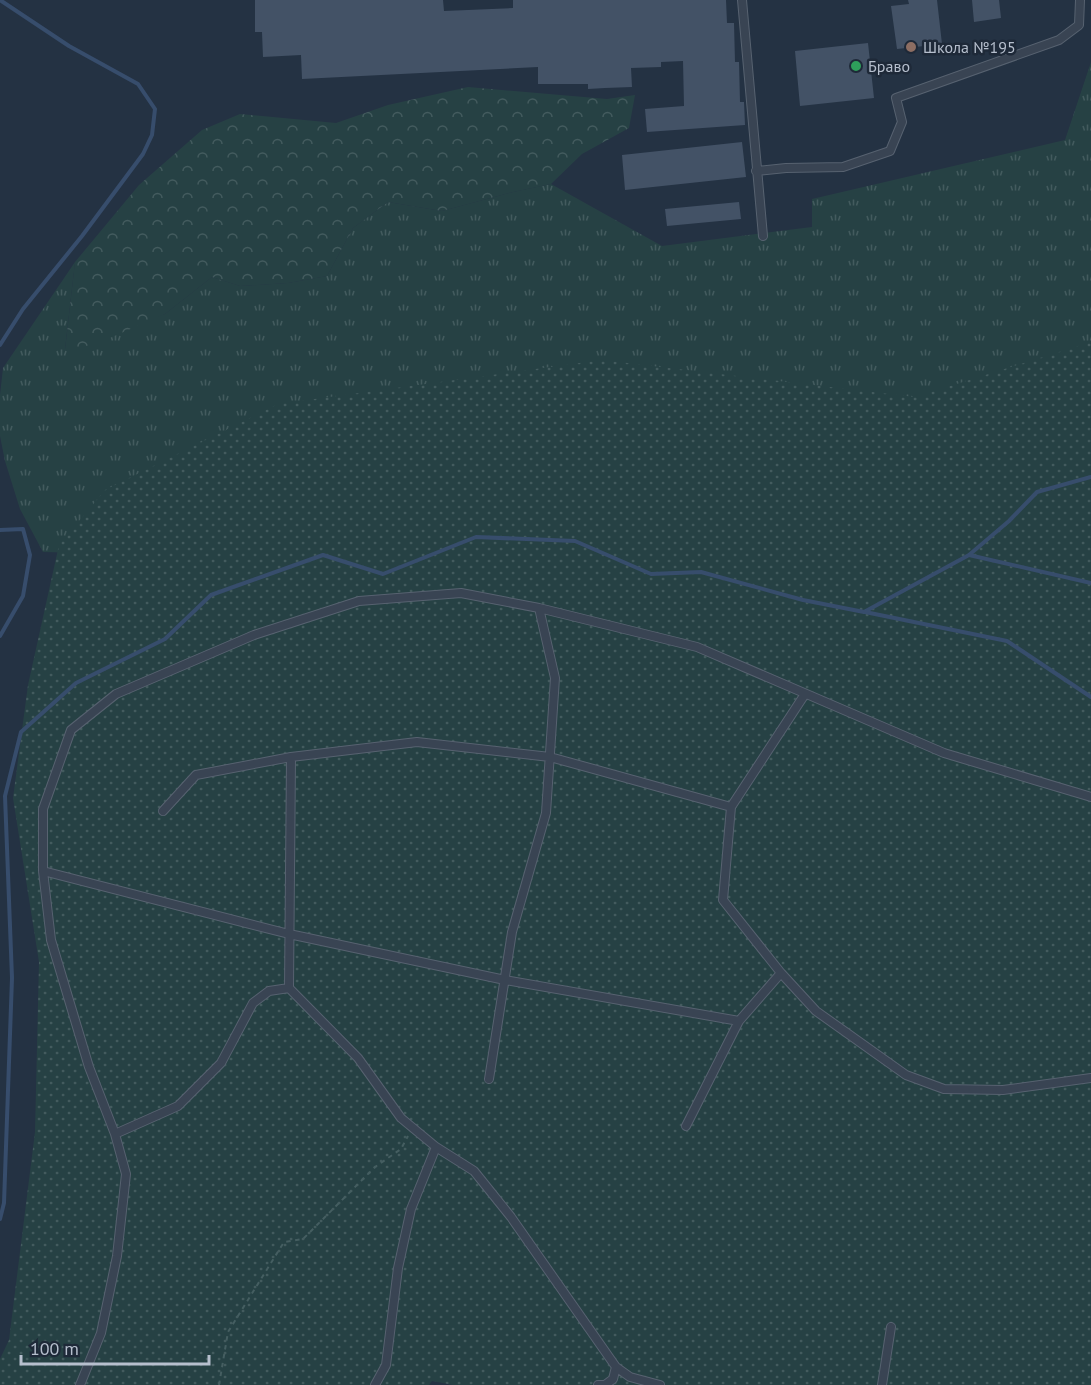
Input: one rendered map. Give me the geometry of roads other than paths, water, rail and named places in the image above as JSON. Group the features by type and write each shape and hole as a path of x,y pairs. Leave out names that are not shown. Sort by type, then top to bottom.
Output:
{"lane":[{"path":"742,0 763,236"},
{"path":"756,171 843,167 890,151 902,122 896,98 1059,40 1079,25 1080,0"},
{"path":"80,1385 101,1333 117,1256 126,1174 115,1134 89,1067 51,940 43,871 43,809 70,730 116,694 255,634 359,601 461,592 539,608 698,647 944,753 1091,798"},
{"path":"489,1079 512,932 546,813 555,678 539,608"},
{"path":"806,694 731,807 723,900 781,973 816,1011 906,1076 944,1089 1003,1090 1091,1078"},
{"path":"163,811 196,775 291,758 417,742 550,758 731,807"},
{"path":"291,758 289,988 358,1058 401,1119 436,1147 474,1171 512,1217 616,1367 630,1377 660,1385"},
{"path":"43,871 289,934 505,980 739,1021"},
{"path":"686,1126 739,1021 781,973"},
{"path":"115,1134 178,1106 221,1063 253,1003 269,991 289,988"},
{"path":"375,1385 386,1365 398,1268 411,1209 436,1147"},
{"path":"882,1385 891,1328"},
{"path":"598,1385 605,1385 613,1379 616,1367"}],"waterway":[{"path":"0,0 69,46 138,84 155,109 152,135 143,154 82,236 23,309 0,345"},
{"path":"0,1219 4,1203 12,978 5,796 21,732 76,683 165,639 211,595 323,555 383,574 476,537 575,541 651,574 701,572 803,600 864,612 969,555 1009,521 1037,492 1091,477"},
{"path":"0,530 23,529 30,555 23,596 0,636"},
{"path":"969,555 1091,583"},
{"path":"865,612 1007,641 1091,697"}],"place":[{"name":"Школа №195","path":"911,47"},
{"name":"Браво","path":"856,66"}]}
